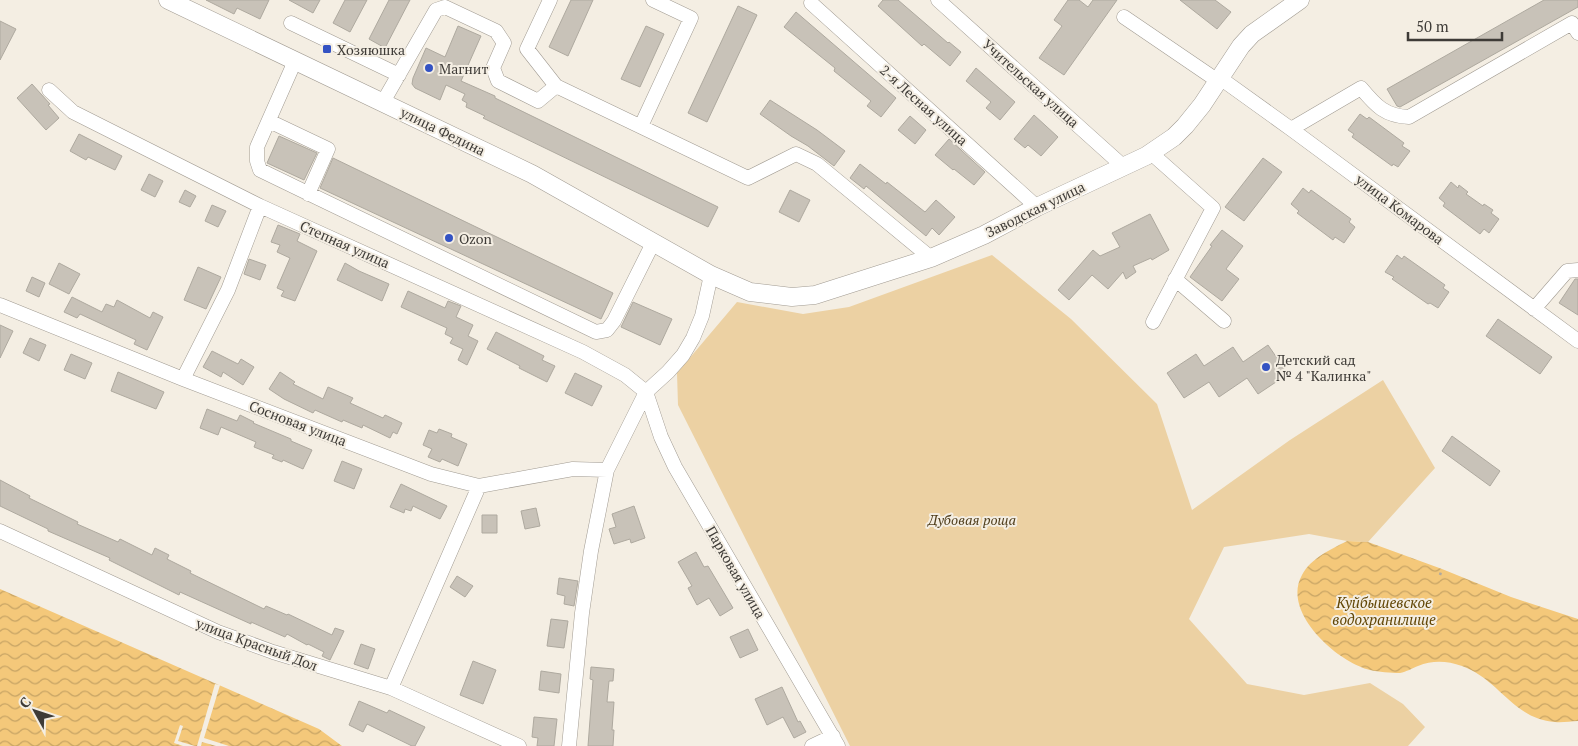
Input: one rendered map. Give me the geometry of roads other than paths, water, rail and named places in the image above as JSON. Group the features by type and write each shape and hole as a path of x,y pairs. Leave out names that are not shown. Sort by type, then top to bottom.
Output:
{"main road":[{"name":"улица Федина","path":"168,0 532,174 711,275"},
{"name":"Заводская улица","path":"711,275 750,292 792,297 815,295 931,258 984,235 1037,207 1124,167 1151,153 1174,137 1202,105 1241,46 1252,34 1300,0"}],"street":[{"path":"550,0 527,49 556,86 748,178 796,154 817,164 931,258"},
{"path":"641,126 691,18 652,0"},
{"name":"Учительская улица","path":"938,0 1124,167"},
{"name":"2-я Лесная улица","path":"811,3 1037,207"},
{"path":"383,102 436,10 445,7 496,31 504,43 493,68 498,81 538,101 556,86"},
{"name":"улица Комарова","path":"1124,17 1292,128 1578,342"},
{"path":"291,23 399,75"},
{"path":"1292,128 1361,88 1379,107 1390,114 1409,117 1572,23 1578,33"},
{"path":"296,61 257,147 257,160 260,170 596,332 607,330 614,321 653,243"},
{"name":"Степная улица","path":"49,90 73,112 260,206 583,352 625,375 646,392"},
{"path":"269,121 328,149 308,194"},
{"path":"1151,153 1213,208 1153,322"},
{"path":"183,379 228,290 260,206"},
{"path":"1534,309 1567,270 1578,270"},
{"path":"569,746 591,551 606,470 646,392 683,355 693,338 702,316 711,275"},
{"path":"1175,279 1224,321"},
{"name":"Сосновая улица","path":"0,305 183,379 431,474 480,486 573,469 606,470"},
{"name":"Парковая улица","path":"646,392 661,437 675,467 835,741"},
{"path":"391,688 480,486"},
{"name":"улица Красный Дол","path":"0,531 218,632 273,652 391,688 519,746"},
{"path":"812,746 835,741"}],"water":[{"name":"Куйбышевское водохранилище","path":"1347,541 1368,542 1511,597 1578,619 1578,721 1555,722 1528,714 1475,672 1456,664 1435,662 1400,673 1389,673 1370,670 1342,657 1328,646 1306,619 1299,604 1298,589 1302,575 1310,564"},
{"path":"0,589 319,729 342,746 0,746"}],"place":[{"name":"Хозяюшка","path":"327,49"},
{"name":"Магнит","path":"429,68"},
{"name":"Ozon","path":"449,238"},
{"name":"Детский сад № 4 \"Калинка\"","path":"1266,367"}],"park label":[{"name":"Дубовая роща","path":"972,519"}]}
